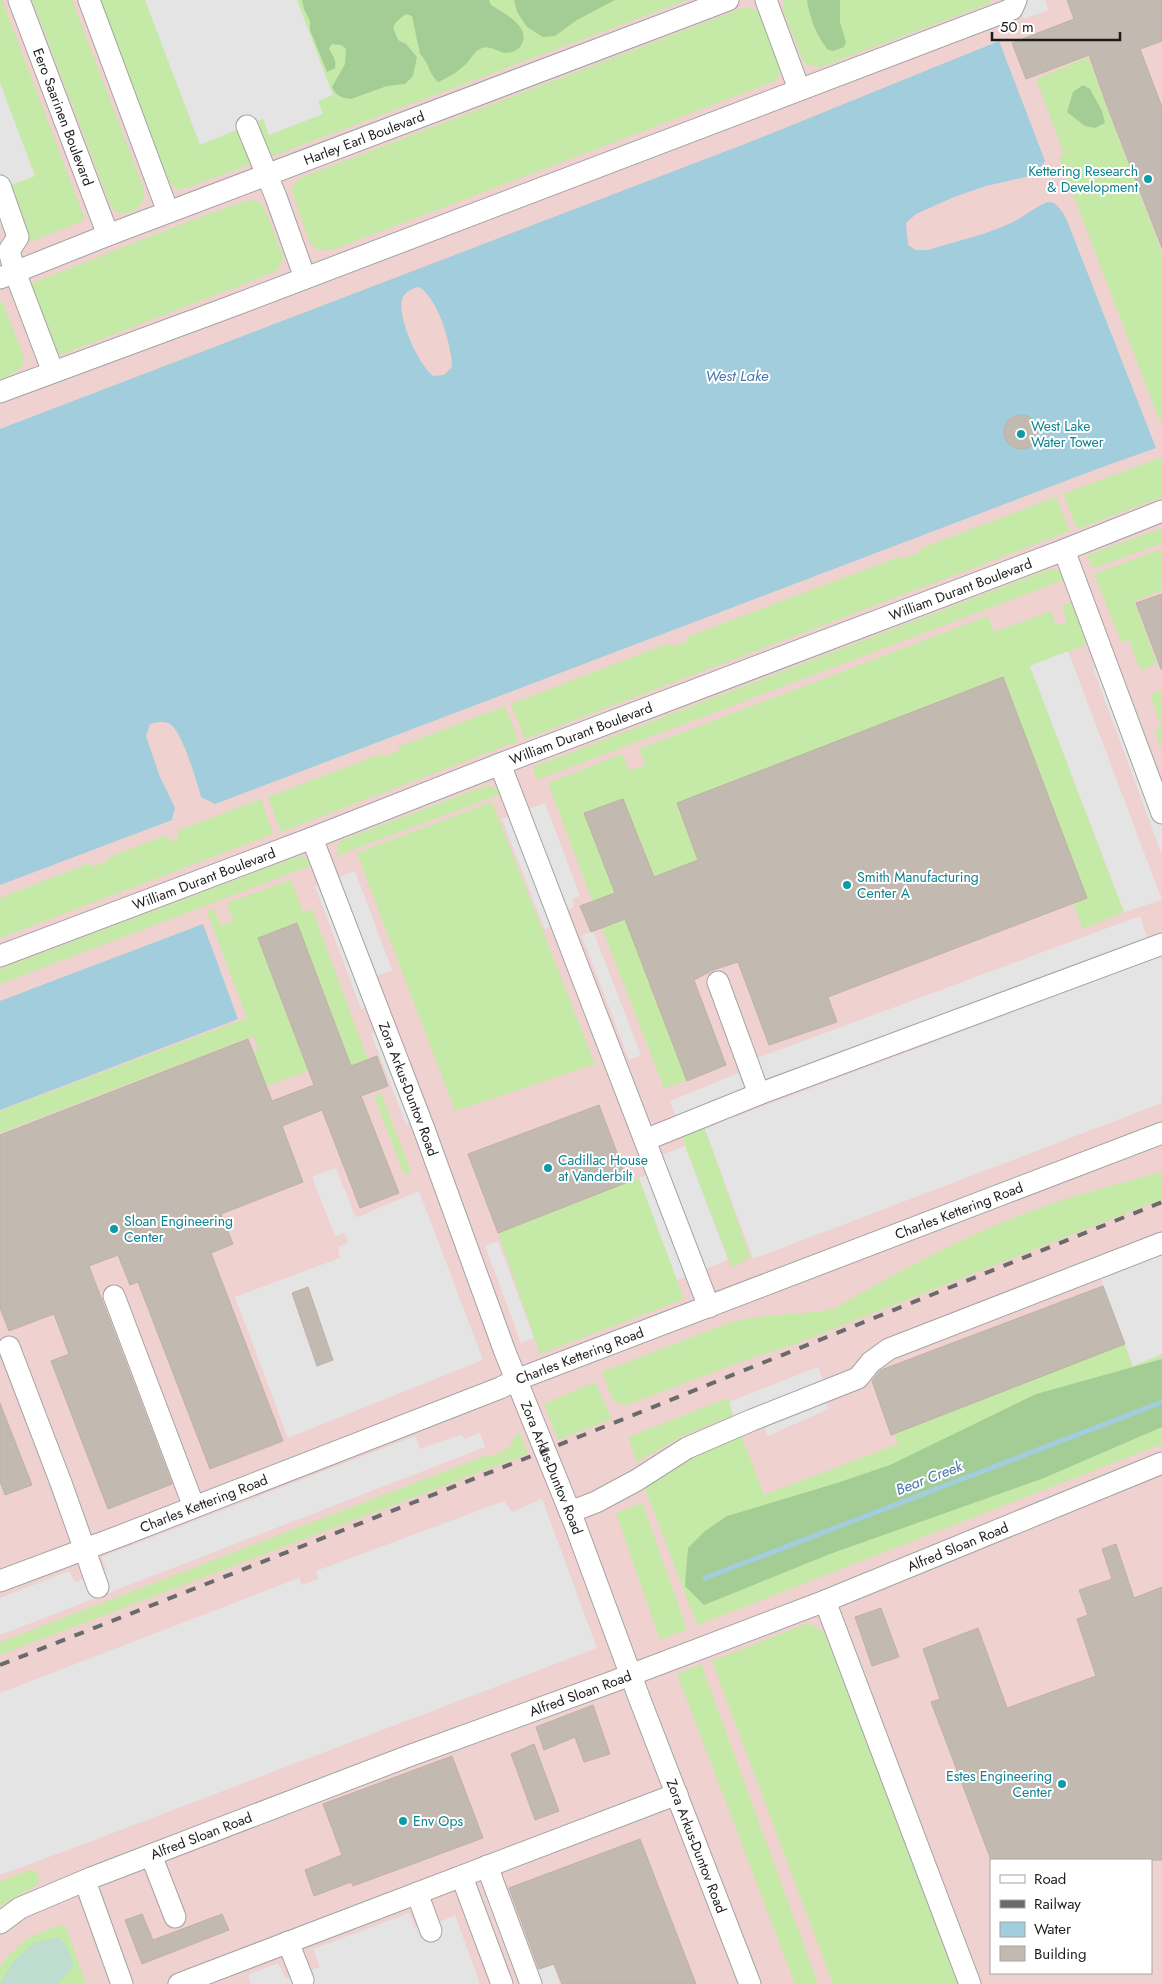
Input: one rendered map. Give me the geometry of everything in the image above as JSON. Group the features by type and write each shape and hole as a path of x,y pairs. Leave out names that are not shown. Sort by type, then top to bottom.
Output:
{"lane":[{"name":"Eero Saarinen Boulevard","path":"19,0 108,235"},
{"path":"89,0 168,212"},
{"name":"Harley Earl Boulevard","path":"7,275 728,0"},
{"path":"766,0 798,90"},
{"path":"0,392 227,308 1012,9 1016,0"},
{"path":"247,126 305,278"},
{"path":"0,186 18,237 5,249 7,275 53,372"},
{"name":"William Durant Boulevard","path":"0,956 1162,511"},
{"path":"1064,550 1162,813"},
{"path":"500,764 709,1307"},
{"name":"Zora Arkus-Duntov Road","path":"312,838 406,1083 516,1380 570,1512 630,1674 750,1984"},
{"path":"645,1140 759,1094 1162,944"},
{"path":"718,982 759,1094"},
{"name":"Charles Kettering Road","path":"0,1580 85,1549 500,1388 516,1380 1162,1133"},
{"path":"570,1512 596,1502 637,1480 687,1448 858,1378 872,1362 890,1349 1162,1243"},
{"path":"114,1296 194,1507"},
{"path":"9,1347 98,1587"},
{"name":"Alfred Sloan Road","path":"0,1923 27,1905 85,1881 406,1757 825,1601 1162,1463"},
{"path":"825,1601 970,1984"},
{"path":"180,1984 208,1980 288,1942 677,1794"},
{"path":"152,1855 175,1917"},
{"path":"487,1866 531,1984"},
{"path":"462,1877 502,1984"},
{"path":"85,1881 122,1984"},
{"path":"417,1893 432,1931"},
{"path":"288,1942 303,1980"}],"shaded area":[{"path":"0,0 1162,0 1162,1984 0,1984"},
{"path":"145,0 297,0 333,95 318,101 323,114 269,135 263,119 200,145"},
{"path":"1016,0 1045,0 1048,10 1023,19"},
{"path":"0,83 35,176 11,185 21,216 0,225"},
{"path":"1068,651 1162,900 1124,912 1030,666"},
{"path":"1105,664 1162,813 1162,855 1093,668"},
{"path":"545,803 580,896 572,899 574,906 545,930 502,819"},
{"path":"355,871 392,970 363,981 416,1120 406,1124 371,1034 380,1030 372,1005 361,1009 315,886"},
{"path":"1140,916 1151,948 733,1111 735,1117 1162,956 1162,1103 753,1259 705,1129 718,1124 717,1118 681,1130 670,1101 741,1072 744,1063"},
{"path":"593,931 641,1055 629,1060 582,936"},
{"path":"685,1146 728,1260 677,1280 639,1178 657,1172 652,1159"},
{"path":"336,1168 355,1216 358,1217 419,1191 483,1360 288,1438 235,1297 340,1258 338,1247 348,1242 344,1233 335,1236 312,1177"},
{"path":"498,1241 534,1338 521,1343 485,1246"},
{"path":"1162,1243 1162,1354 1133,1366 1098,1268"},
{"path":"818,1367 827,1391 822,1393 828,1409 768,1436 760,1416 737,1426 729,1402"},
{"path":"480,1433 485,1447 0,1635 0,1598 69,1571 75,1582 106,1570 102,1557 415,1436 420,1449 462,1435 464,1439"},
{"path":"542,1499 597,1648 0,1875 0,1693 299,1578 302,1585 318,1579 316,1571 504,1501 512,1512"},
{"path":"498,1893 528,1974 553,1965 560,1984 519,1984 486,1898"},
{"path":"409,1913 415,1928 438,1918 440,1922 455,1915 480,1984 251,1984 248,1975 278,1963 286,1979 320,1967 313,1949"}],"green space":[{"path":"0,0 2,0 85,220 30,242 11,185 35,176 0,83"},
{"path":"32,0 72,0 144,189 143,201 140,206 131,212 120,213 114,210 111,205"},
{"path":"99,0 687,0 178,190 171,184 166,174"},
{"path":"302,0 489,0 491,5 520,27 523,33 523,40 520,47 510,53 486,47 480,49 460,69 438,82 420,54 412,16 406,14 393,27 398,40 406,44 417,57 413,76 405,84 387,86 348,99 337,94 332,87 345,64 346,49 341,45 332,44 329,48 335,60 335,68 327,72 310,30 310,21"},
{"path":"514,0 615,0 577,20 555,36 543,37 527,27 517,12"},
{"path":"784,0 992,0 988,4 821,67 808,65 803,61 783,9"},
{"path":"807,0 840,0 840,22 846,42 844,47 833,51 828,50 814,26"},
{"path":"743,8 759,11 781,66 779,76 775,81 332,250 317,250 310,243 292,192 293,185 300,178"},
{"path":"1088,57 1162,253 1162,427 1059,158 1064,155 1036,79"},
{"path":"1083,85 1090,89 1102,111 1105,123 1095,128 1085,126 1067,112 1073,92"},
{"path":"249,200 257,201 263,205 283,256 282,263 275,272 63,354 56,354 30,286 35,282 189,221"},
{"path":"0,301 4,305 24,357 19,369 0,379"},
{"path":"1162,457 1162,497 1077,529 1063,494"},
{"path":"1056,497 1070,531 525,739 511,704 669,643 671,647 688,641 687,637 901,556 903,559 920,552 919,549"},
{"path":"1162,528 1162,543 1093,569 1087,555"},
{"path":"1162,549 1162,590 1134,601 1157,663 1140,670 1129,640 1121,642 1094,574"},
{"path":"1050,569 1061,571 1069,578 537,780 533,767"},
{"path":"1076,600 1087,629 1088,635 1085,645 1030,666 1124,912 1083,929 1073,903 1087,898 1003,677 677,803 698,860 654,877 623,799 584,813 615,893 593,902 548,783 622,754 629,770 645,765 639,749 988,616 994,632 1051,611 1056,625 1067,622 1062,606"},
{"path":"1162,690 1162,751 1155,731 1161,726 1150,695"},
{"path":"505,706 518,741 281,832 268,797 381,754 383,757 399,751 398,747"},
{"path":"485,786 498,788 504,793 336,856 339,842 347,838"},
{"path":"261,799 273,834 0,938 0,898 90,863 93,867 109,860 109,857 167,835 170,842 179,838 177,831"},
{"path":"492,802 595,1064 455,1111 357,853"},
{"path":"298,856 315,864 0,984 0,969"},
{"path":"291,880 303,912 312,909 368,1060 351,1066 297,923 258,938 308,1071 266,1086 253,1053 259,1051 253,1036 0,1133 0,1111 247,1018 207,911 214,909 221,926 233,921 227,903"},
{"path":"625,919 687,1081 664,1088 602,928"},
{"path":"381,1093 411,1172 404,1174 374,1096"},
{"path":"700,1124 705,1129 750,1257 732,1268 685,1146 681,1130"},
{"path":"1162,1172 1162,1199 790,1346 751,1358 624,1406 613,1400 602,1372 734,1321 746,1318 833,1309 910,1266 1017,1216 1088,1192"},
{"path":"639,1178 684,1299 540,1354 498,1233"},
{"path":"1125,1344 1133,1366 1162,1354 1162,1444 697,1625 643,1483 692,1455 739,1435 743,1437 744,1446 764,1495 898,1444 894,1433"},
{"path":"1162,1359 1162,1427 1044,1478 830,1554 704,1605 685,1586 688,1548 705,1531 727,1516 890,1465 1036,1394"},
{"path":"595,1382 612,1419 558,1440 544,1404"},
{"path":"728,1398 733,1415 682,1436 637,1462 628,1437"},
{"path":"520,1433 528,1454 0,1655 0,1642 490,1454 491,1457 509,1448 515,1436"},
{"path":"642,1503 687,1629 660,1640 616,1513"},
{"path":"808,1623 824,1632 960,1984 833,1984 712,1661"},
{"path":"701,1664 818,1984 795,1984 677,1674"},
{"path":"33,1869 40,1877 37,1885 0,1906 0,1881"},
{"path":"59,1925 66,1927 86,1984 0,1984 0,1967 7,1957 26,1939"},
{"path":"58,1937 67,1947 74,1966 57,1984 0,1984 13,1962 34,1943"}],"water":[{"name":"West Lake","path":"999,41 1045,161 1035,175 986,186 954,197 916,214 906,223 908,245 916,250 928,250 1003,227 1047,202 1055,204 1060,208 1066,218 1156,448 215,804 201,797 188,758 175,729 165,722 150,724 146,736 160,777 175,808 172,820 0,885 0,429 750,142","holes":["419,287 426,293 443,323 450,347 452,367 444,375 433,376 421,362 405,327 402,315 401,305 406,293"]},
{"path":"203,924 238,1019 0,1110 0,1001"}],"building":[{"name":"Kettering Research & Development","path":"1067,0 1162,0 1162,41 1140,49 1162,107 1162,248 1089,55 1026,79 1012,43 1074,19"},
{"name":"West Lake Water Tower","path":"1021,415 1033,420 1038,432 1033,444 1021,449 1009,444 1004,432 1009,420"},
{"path":"1162,594 1162,669 1161,669 1136,603"},
{"name":"Smith Manufacturing Center A","path":"1003,677 1087,898 828,997 837,1022 769,1045 738,962 713,970 694,980 726,1065 687,1081 625,919 591,932 580,906 615,893 584,813 623,799 654,877 698,860 677,803"},
{"name":"Sloan Engineering Center","path":"297,923 351,1066 377,1056 388,1086 361,1096 399,1193 360,1208 322,1110 282,1126 303,1182 221,1214 233,1244 211,1253 283,1441 210,1469 138,1282 130,1285 118,1255 89,1266 172,1484 108,1509 51,1361 69,1354 54,1314 9,1331 0,1308 0,1135 248,1039 272,1101 314,1085 258,938"},
{"name":"Cadillac House at Vanderbilt","path":"599,1105 628,1182 498,1233 468,1154"},
{"path":"1103,1286 1125,1344 891,1435 872,1381 881,1370"},
{"path":"308,1287 333,1360 317,1366 292,1293"},
{"path":"0,1403 32,1485 5,1495 0,1481"},
{"name":"Estes Engineering Center","path":"1116,1544 1134,1598 1162,1587 1162,1860 991,1859 931,1702 940,1699 923,1649 978,1628 1007,1708 1096,1676 1077,1619 1088,1615 1079,1590 1112,1579 1102,1549"},
{"path":"881,1608 899,1657 872,1666 855,1617"},
{"path":"593,1705 610,1754 584,1762 575,1737 544,1750 536,1727"},
{"path":"534,1744 559,1811 535,1820 511,1754"},
{"name":"Env Ops","path":"452,1756 483,1838 353,1886 351,1882 314,1896 305,1870 342,1855 323,1804"},
{"path":"640,1839 696,1984 562,1984 554,1964 539,1969 509,1888"},
{"path":"142,1914 153,1940 222,1914 229,1930 142,1964 125,1920"}],"waterway":[{"name":"Bear Creek","path":"705,1578 1162,1402"}],"railway":[{"path":"0,1665 529,1457 1162,1202"}],"place":[{"name":"Kettering Research & Development","path":"1148,179"},
{"name":"West Lake Water Tower","path":"1021,434"},
{"name":"Smith Manufacturing Center A","path":"847,885"},
{"name":"Cadillac House at Vanderbilt","path":"548,1168"},
{"name":"Sloan Engineering Center","path":"114,1229"},
{"name":"Estes Engineering Center","path":"1062,1784"},
{"name":"Env Ops","path":"403,1821"}]}
